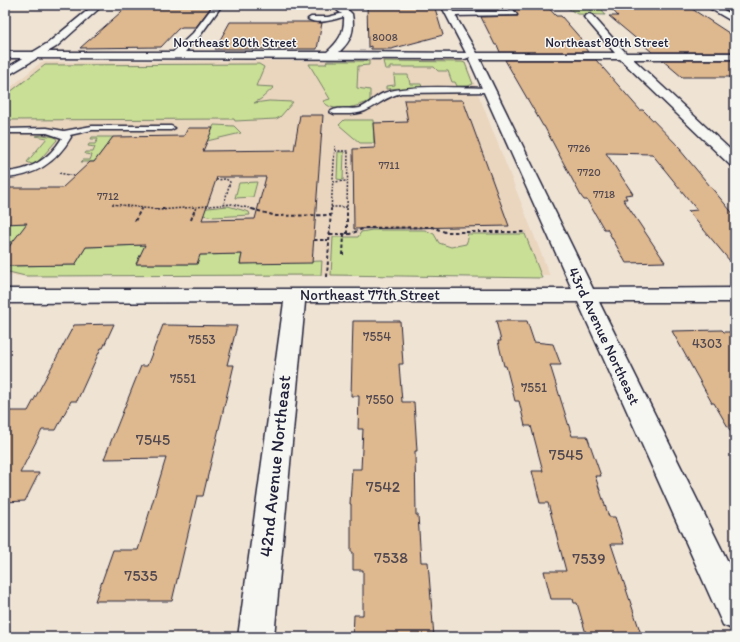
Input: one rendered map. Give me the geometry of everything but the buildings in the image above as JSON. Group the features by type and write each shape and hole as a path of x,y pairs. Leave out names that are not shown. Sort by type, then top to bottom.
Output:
{"street":[{"path":"5,74 52,45 99,5"},
{"path":"175,56 196,35 218,5"},
{"path":"329,56 347,39 350,23 348,14 341,9 339,5"},
{"name":"43rd Avenue Northeast","path":"445,5 489,90 584,295 735,613"},
{"path":"708,5 735,20"},
{"path":"589,16 622,56 735,162"},
{"name":"Northeast 80th Street","path":"5,55 735,56"},
{"name":"Northeast 77th Street","path":"8,301 295,295 735,295"},
{"name":"42nd Avenue Northeast","path":"256,637 295,295"}],"lane":[{"path":"450,14 515,14 507,5"},
{"path":"311,19 328,18 348,14"},
{"path":"334,112 361,110 374,104 385,95 401,91 489,90"},
{"path":"5,131 54,131 64,134 92,128 171,128"},
{"path":"5,175 26,174 44,165 65,142 67,137 64,134"}],"path":[{"path":"327,278 335,146"},
{"path":"335,151 348,151 346,234 343,255"},
{"path":"56,172 74,176"},
{"path":"216,180 226,179 230,182 224,204"},
{"path":"333,182 347,182"},
{"path":"112,204 160,210 232,204 276,216 331,215"},
{"path":"135,221 142,207"},
{"path":"191,220 196,207"},
{"path":"331,207 347,207"},
{"path":"330,234 346,234 365,228 432,227 446,232 526,232"},
{"path":"314,240 330,240"},
{"path":"5,242 12,242"}],"shaded area":[{"path":"465,60 550,276 5,276 5,92 41,62"}],"green space":[{"path":"563,5 600,5 605,15 577,14"},
{"path":"327,61 369,61 369,65 358,66 357,88 370,90 370,100 363,104 344,108 327,105 323,101 330,99 309,64 326,64"},
{"path":"383,61 462,62 465,63 473,84 468,86 457,86 455,82 452,82 448,71 438,71 434,67 390,67 390,69 385,69"},
{"path":"259,64 264,67 256,86 274,87 261,99 254,103 269,101 293,102 280,117 276,119 235,121 234,119 5,120 5,96 45,65"},
{"path":"394,75 408,75 410,84 421,84 422,87 386,89 386,86 395,85"},
{"path":"344,120 373,120 374,143 360,143 339,125"},
{"path":"214,125 234,126 241,133 207,141"},
{"path":"43,135 55,137 57,140 36,164 34,165 27,162 47,138 35,136"},
{"path":"92,137 113,137 94,162 81,162 83,160 90,160 92,155 85,154 86,152 93,152 95,147 88,146 89,144 95,144 98,139 91,139"},
{"path":"338,152 344,152 343,180 337,179"},
{"path":"257,182 253,197 235,198 239,183"},
{"path":"228,206 249,212 250,215 214,217 197,214 198,209"},
{"path":"5,223 44,223 35,235 18,235 5,252"},
{"path":"372,230 425,230 434,234 439,243 451,247 466,244 468,239 467,234 525,234 542,278 331,275 333,237 358,237 361,232"},
{"path":"145,245 137,264 196,264 200,255 242,254 240,264 322,261 321,275 25,276 5,271 5,266 75,265 86,247"}],"waterway":[{"path":"590,5 589,7 591,10"}]}
